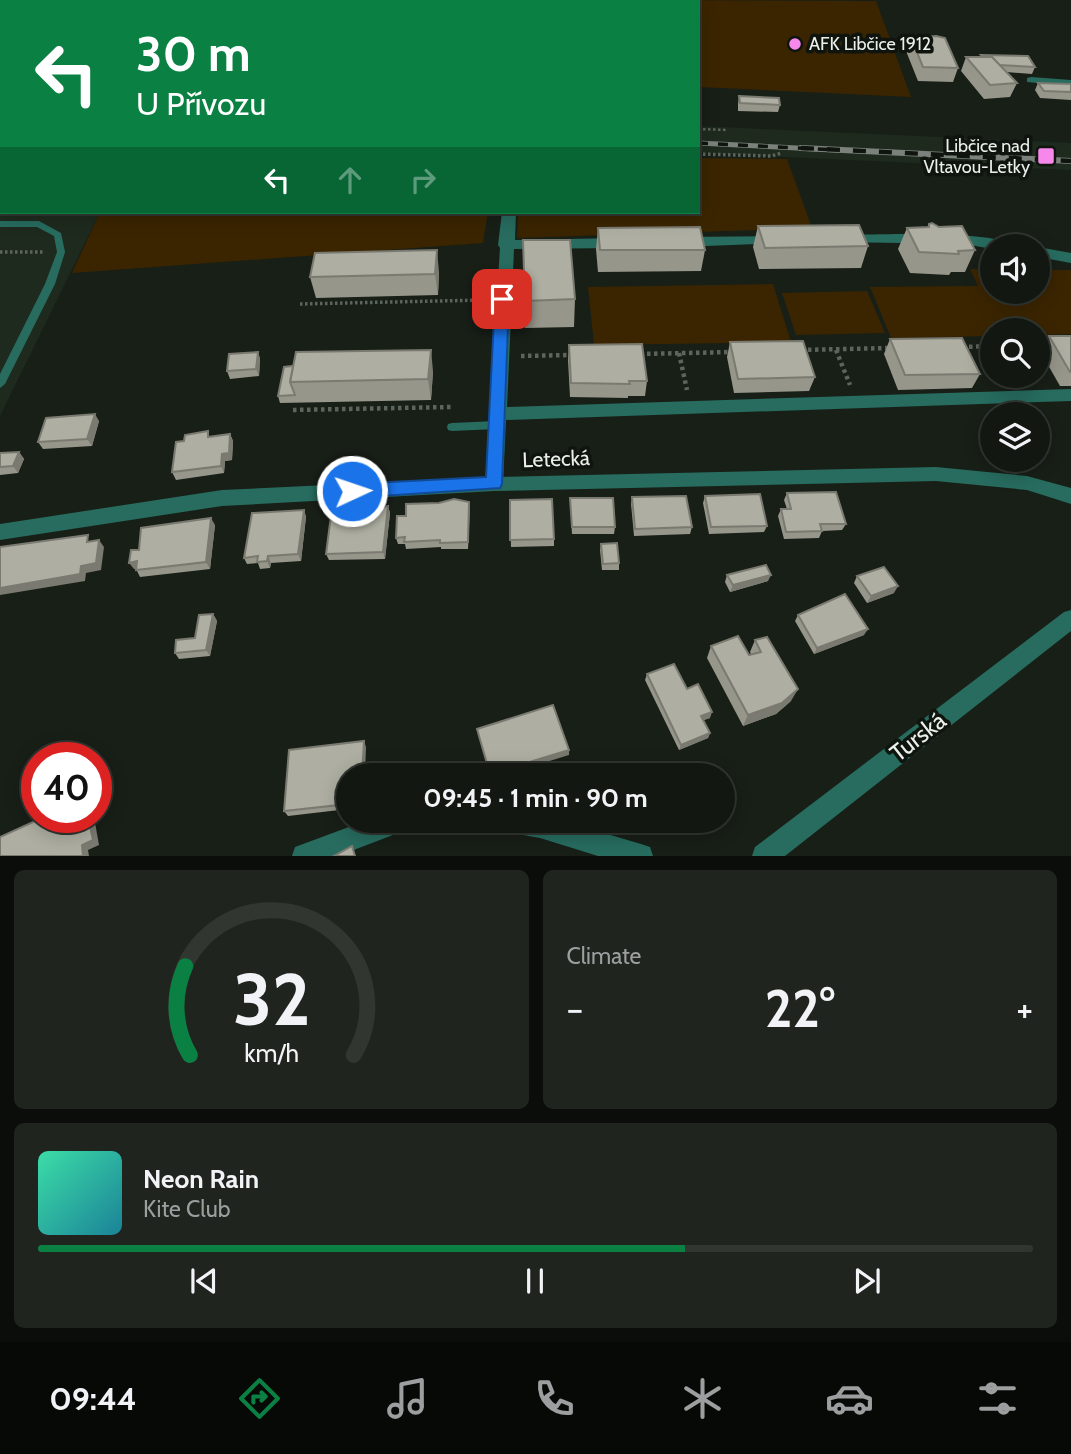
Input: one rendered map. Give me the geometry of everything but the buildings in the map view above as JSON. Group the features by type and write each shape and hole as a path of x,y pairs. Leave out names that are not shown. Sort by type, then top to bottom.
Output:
{"street":[{"path":"1031,80 1071,83"},
{"path":"494,484 502,299 509,214"},
{"path":"658,243 795,240"},
{"path":"822,240 965,240 980,242"},
{"path":"505,245 631,243"},
{"path":"1050,254 1071,258"},
{"path":"497,415 1071,395"},
{"name":"Letecká","path":"0,532 222,498 494,484 936,474 1027,483 1071,496"},
{"name":"Turská","path":"764,856 1071,619"},
{"path":"304,856 365,833"},
{"path":"564,833 642,856"}],"lane":[{"path":"0,224 39,224 58,235 61,252 50,285 0,384"},
{"path":"452,427 497,415"}],"path":[{"path":"700,129 728,130"},
{"path":"700,154 771,156 782,153"},
{"path":"0,252 61,252"},
{"path":"300,304 502,299"},
{"path":"952,347 980,347"},
{"path":"797,351 901,348"},
{"path":"836,350 856,402"},
{"path":"638,354 744,352"},
{"path":"679,353 691,407"},
{"path":"500,357 582,355"},
{"path":"293,410 497,415"}],"shaded area":[{"name":"AFK Libčice 1912","path":"700,0 876,1 911,97 700,87"},
{"path":"700,126 1071,143 1071,170 700,153"},
{"path":"700,158 787,159 812,228 517,238 518,214 700,214"},
{"path":"0,214 99,214 0,416"},
{"path":"99,214 488,214 483,243 72,273"},
{"path":"970,269 980,269 980,304 1050,304 1050,270 1071,270 1071,334 1050,335 1050,318 980,318 980,336 891,338 870,287 978,286"},
{"path":"773,284 791,342 594,345 588,287"},
{"path":"867,291 885,333 796,335 782,293"}],"railway":[{"path":"700,143 837,150"},
{"path":"801,148 1071,161"}],"place":[{"name":"AFK Libčice 1912","path":"795,44"},
{"name":"Libčice nad Vltavou-Letky","path":"1046,156"}],"route":[{"path":"352,491 494,484 502,299"}]}
